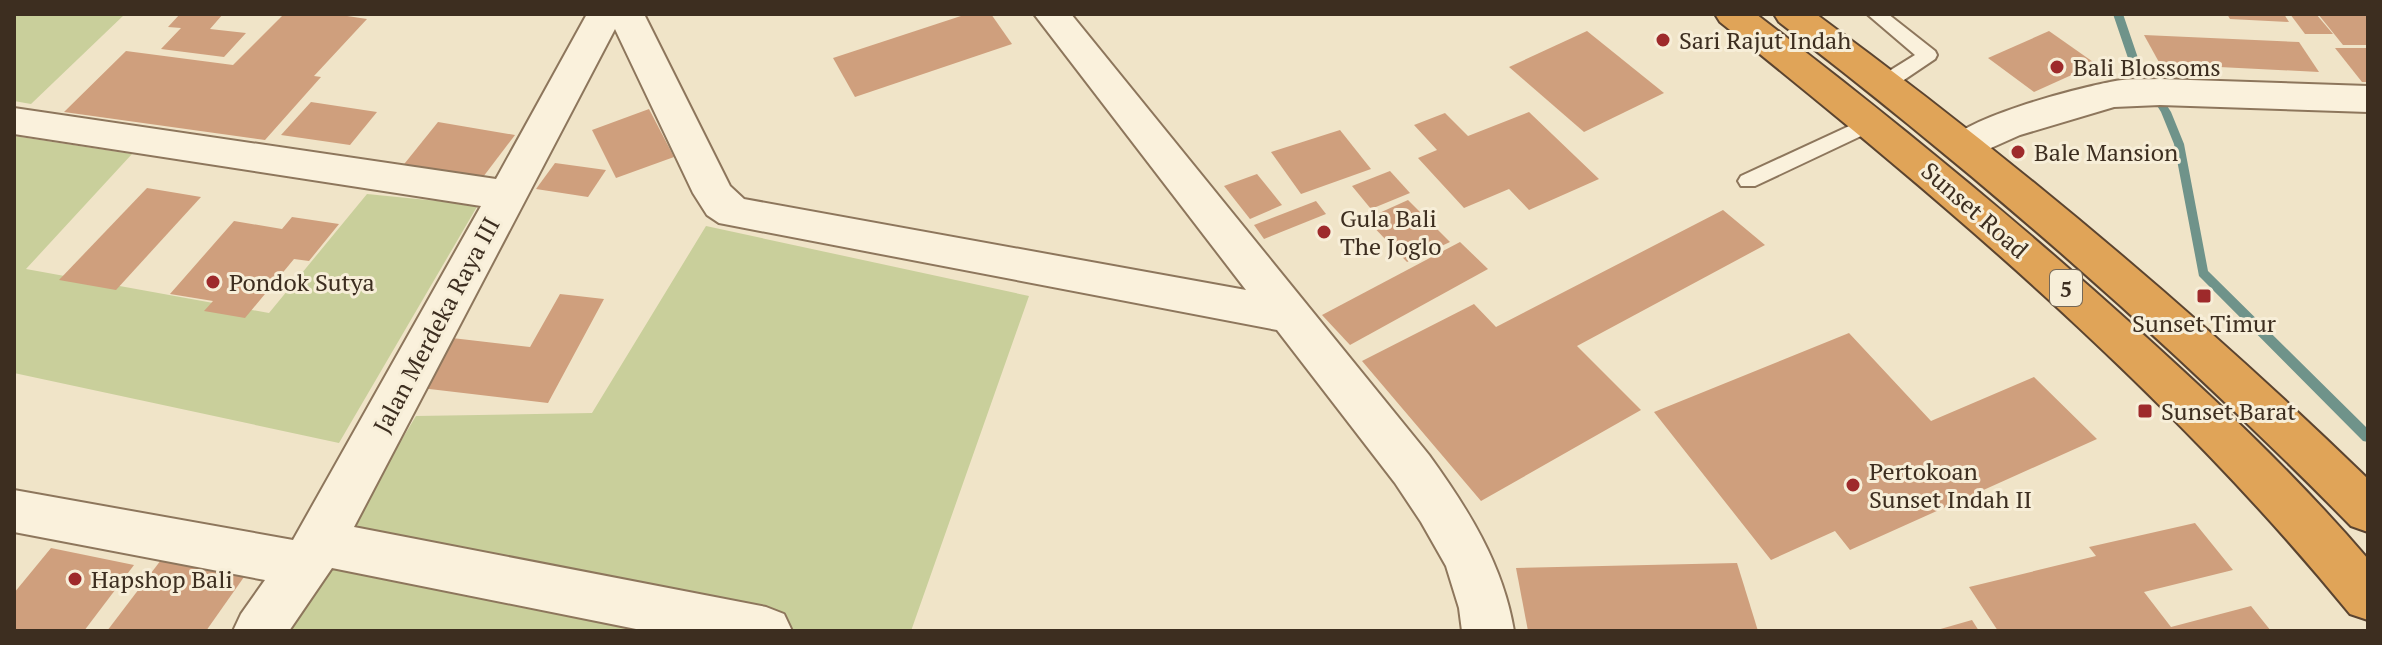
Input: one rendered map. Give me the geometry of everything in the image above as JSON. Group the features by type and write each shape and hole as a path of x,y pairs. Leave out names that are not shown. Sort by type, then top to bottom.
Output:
{"highway":[{"name":"Sunset Road","path":"1733,14 1879,103 1964,146 2177,325 2363,500"},
{"name":"Sunset Road","path":"1792,14 2283,498 2368,597"}],"street":[{"name":"Jalan Merdeka Raya III","path":"259,631 314,554 605,14"},
{"path":"626,14 713,193 721,204 734,212 1288,315"},
{"path":"1052,14 1412,469 1455,529 1472,568 1488,631"},
{"path":"1964,146 2006,125 2113,94 2160,92 2368,99"},
{"path":"14,121 505,195"},
{"path":"14,511 314,554 766,631"}],"lane":[{"path":"1748,181 1879,103 1928,55 1876,14"}],"green space":[{"path":"14,14 125,14 31,104 14,101"},
{"path":"14,136 132,154 26,269 269,313 367,194 478,205 339,443 14,373"},
{"path":"706,226 1029,296 911,631 286,631 416,416 592,413"}],"building":[{"path":"180,14 223,14 210,29 246,33 224,57 161,49 181,28 168,27"},
{"path":"284,14 334,14 367,19 314,76 321,77 265,140 64,112 126,51 233,65"},
{"path":"967,14 991,14 1012,44 855,97 833,58"},
{"path":"2227,14 2284,14 2289,22 2230,19"},
{"path":"2290,14 2316,14 2333,34 2305,34"},
{"path":"2318,14 2368,14 2368,45 2343,45"},
{"path":"1587,31 1664,93 1584,132 1509,67"},
{"path":"2049,31 2096,64 2034,92 1988,58"},
{"path":"2144,35 2299,42 2319,72 2160,64"},
{"path":"2335,48 2368,48 2368,82 2362,82"},
{"path":"311,102 377,112 350,145 281,135"},
{"path":"649,109 674,157 616,178 592,130"},
{"path":"1529,112 1599,179 1529,210 1509,189 1464,208 1418,158 1437,150 1414,125 1445,113 1468,136"},
{"path":"438,122 515,135 480,181 401,168"},
{"path":"1340,130 1371,169 1301,194 1271,152"},
{"path":"555,163 606,170 588,197 536,189"},
{"path":"1390,171 1410,193 1371,209 1352,186"},
{"path":"1257,174 1282,205 1250,219 1224,186"},
{"path":"147,188 201,197 116,290 59,280"},
{"path":"1408,200 1450,242 1407,262 1366,219"},
{"path":"1316,201 1326,214 1264,239 1254,225"},
{"path":"1723,210 1765,245 1577,346 1641,410 1481,501 1362,361 1474,304 1496,327"},
{"path":"292,217 339,224 309,261 294,259 245,318 204,311 213,301 170,294 234,221 282,229"},
{"path":"1460,242 1488,269 1350,345 1322,315"},
{"path":"560,294 604,299 548,403 421,388 452,338 530,347"},
{"name":"Pertokoan Sunset Indah II","path":"1849,333 1931,421 2034,377 2097,439 1850,550 1835,531 1771,560 1654,412"},
{"path":"2195,523 2233,570 2144,592 2171,627 2251,606 2271,631 1998,631 1969,587 2096,556 2089,547"},
{"name":"Hapshop Bali","path":"51,548 134,565 84,631 14,631 14,593"},
{"path":"161,560 244,577 206,631 107,631"},
{"path":"1737,563 1758,631 1528,631 1516,568"},
{"path":"1972,620 1979,631 1937,631 1937,630"}],"waterway":[{"path":"2118,14 2134,61 2166,112 2179,144 2203,273 2368,437"}],"place":[{"name":"Sari Rajut Indah","path":"1663,40"},
{"name":"Bali Blossoms","path":"2057,67"},
{"name":"Bale Mansion","path":"2018,152"},
{"name":"Gula Bali The Joglo","path":"1324,232"},
{"name":"Pondok Sutya","path":"213,282"},
{"name":"Sunset Timur","path":"2204,296"},
{"name":"Sunset Barat","path":"2145,411"},
{"name":"Pertokoan Sunset Indah II","path":"1853,485"},
{"name":"Hapshop Bali","path":"75,579"}]}
